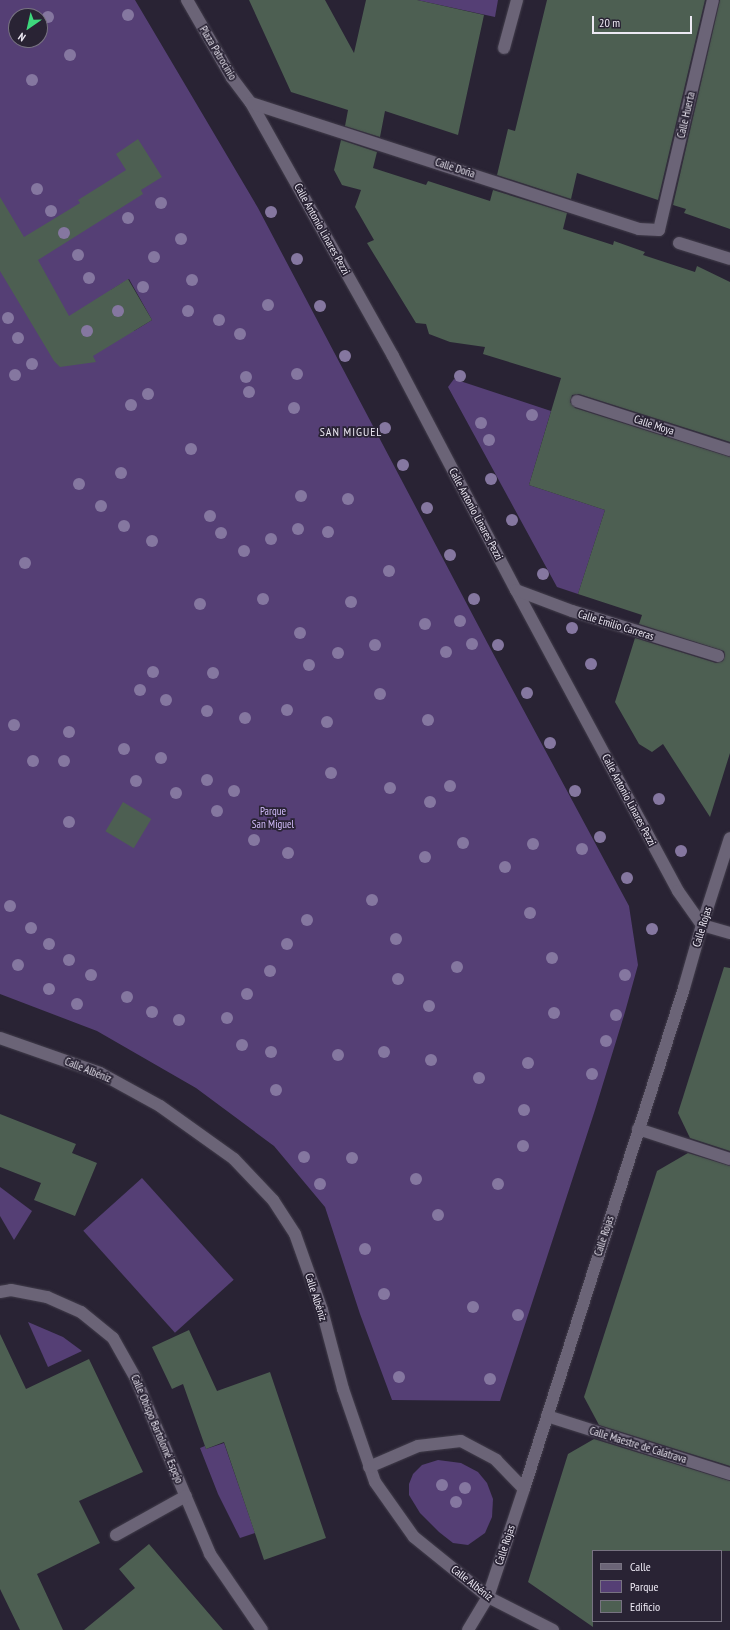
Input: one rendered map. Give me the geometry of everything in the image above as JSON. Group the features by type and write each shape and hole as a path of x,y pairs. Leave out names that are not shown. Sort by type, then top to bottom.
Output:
{"street":[{"name":"Plaza Patrocinio","path":"187,0 232,78 251,103"},
{"path":"504,48 517,0"},
{"name":"Calle Huerta","path":"659,230 713,0"},
{"name":"Calle Doña","path":"251,103 639,229 659,230"},
{"name":"Calle Antonio Linares Pezzi","path":"251,103 393,356 516,590 678,891 702,925"},
{"path":"679,243 730,259"},
{"name":"Calle Moya","path":"577,400 730,450"},
{"name":"Calle Emilio Carreras","path":"516,590 572,611 718,656"},
{"name":"Calle Rojas","path":"468,1630 488,1597 684,988 702,925 730,838"},
{"path":"702,925 730,933"},
{"name":"Calle Albéniz","path":"0,1038 100,1073 160,1106 234,1159 273,1200 295,1234 322,1310 343,1389 375,1482 414,1537 488,1597 552,1630"},
{"path":"638,1129 730,1159"},
{"name":"Calle Obispo Bartolomé Espejo","path":"0,1292 11,1290 47,1296 81,1312 113,1338 135,1377 210,1554 262,1630"},
{"name":"Calle Maestre de Calatrava","path":"547,1416 730,1474"},
{"path":"369,1466 418,1446 461,1441 496,1460 524,1488"},
{"path":"116,1535 186,1496"}],"green space":[{"name":"Parque San Miguel","path":"0,0 135,0 258,208 488,644 629,906 638,965 595,1110 500,1401 392,1400 360,1314 325,1207 274,1146 196,1088 97,1031 0,994","holes":["129,279 152,320 134,331 111,290"]},
{"path":"417,0 498,0 495,17"},
{"path":"454,379 551,411 529,485 605,510 578,594 557,587 448,387"},
{"path":"142,1178 234,1280 175,1333 83,1231"},
{"path":"0,1187 32,1211 14,1240 0,1216"},
{"path":"28,1322 63,1337 82,1351 48,1367"},
{"path":"224,1443 255,1533 240,1538 218,1494 200,1448 205,1446 206,1449"},
{"path":"438,1460 461,1463 478,1472 487,1483 493,1499 492,1517 485,1533 468,1545 453,1543 439,1532 420,1513 409,1495 409,1484 413,1474 422,1465"}],"building":[{"path":"249,0 325,0 354,53 366,0 417,0 484,15 458,135 385,111 380,137 345,126 348,110 291,92"},
{"path":"547,0 705,0 658,200 577,173 571,199 497,175 508,129 515,131"},
{"path":"720,0 730,0 730,229 684,213 686,209 673,205"},
{"path":"138,139 162,177 141,190 143,194 38,260 69,316 128,279 152,320 93,356 96,362 60,367 54,361 0,271 0,197 24,237 80,203 78,200 126,170 116,154"},
{"path":"341,140 377,152 373,168 426,185 428,181 490,201 493,190 567,213 563,229 613,245 614,241 645,252 643,255 695,272 697,266 730,282 730,442 579,394 572,395 570,402 575,408 730,457 730,753 710,817 663,744 652,752 639,744 615,702 635,638 716,663 723,661 725,655 724,651 639,624 642,615 578,594 605,510 529,485 561,378 483,354 485,347 450,342 429,334 426,324 416,323 367,243 374,240 355,207 361,190 342,185 334,170"},
{"path":"123,802 151,819 134,848 105,831"},
{"path":"724,967 730,968 730,1151 690,1138 678,1113"},
{"path":"0,1114 76,1144 72,1153 97,1163 75,1216 34,1200 41,1183 0,1167"},
{"path":"688,1153 730,1166 730,1466 599,1425 584,1397 657,1171"},
{"path":"189,1330 217,1391 270,1372 326,1538 264,1560 224,1442 206,1449 183,1384 172,1389 152,1347"},
{"path":"0,1334 26,1389 89,1359 143,1472 79,1501 100,1543 37,1574 63,1630 20,1630 0,1589"},
{"path":"594,1439 730,1481 730,1551 592,1550 593,1627 528,1582 568,1454"},
{"path":"149,1544 223,1630 84,1630 135,1588 119,1569"}],"district":[{"name":"SAN MIGUEL","path":"351,432"}]}
